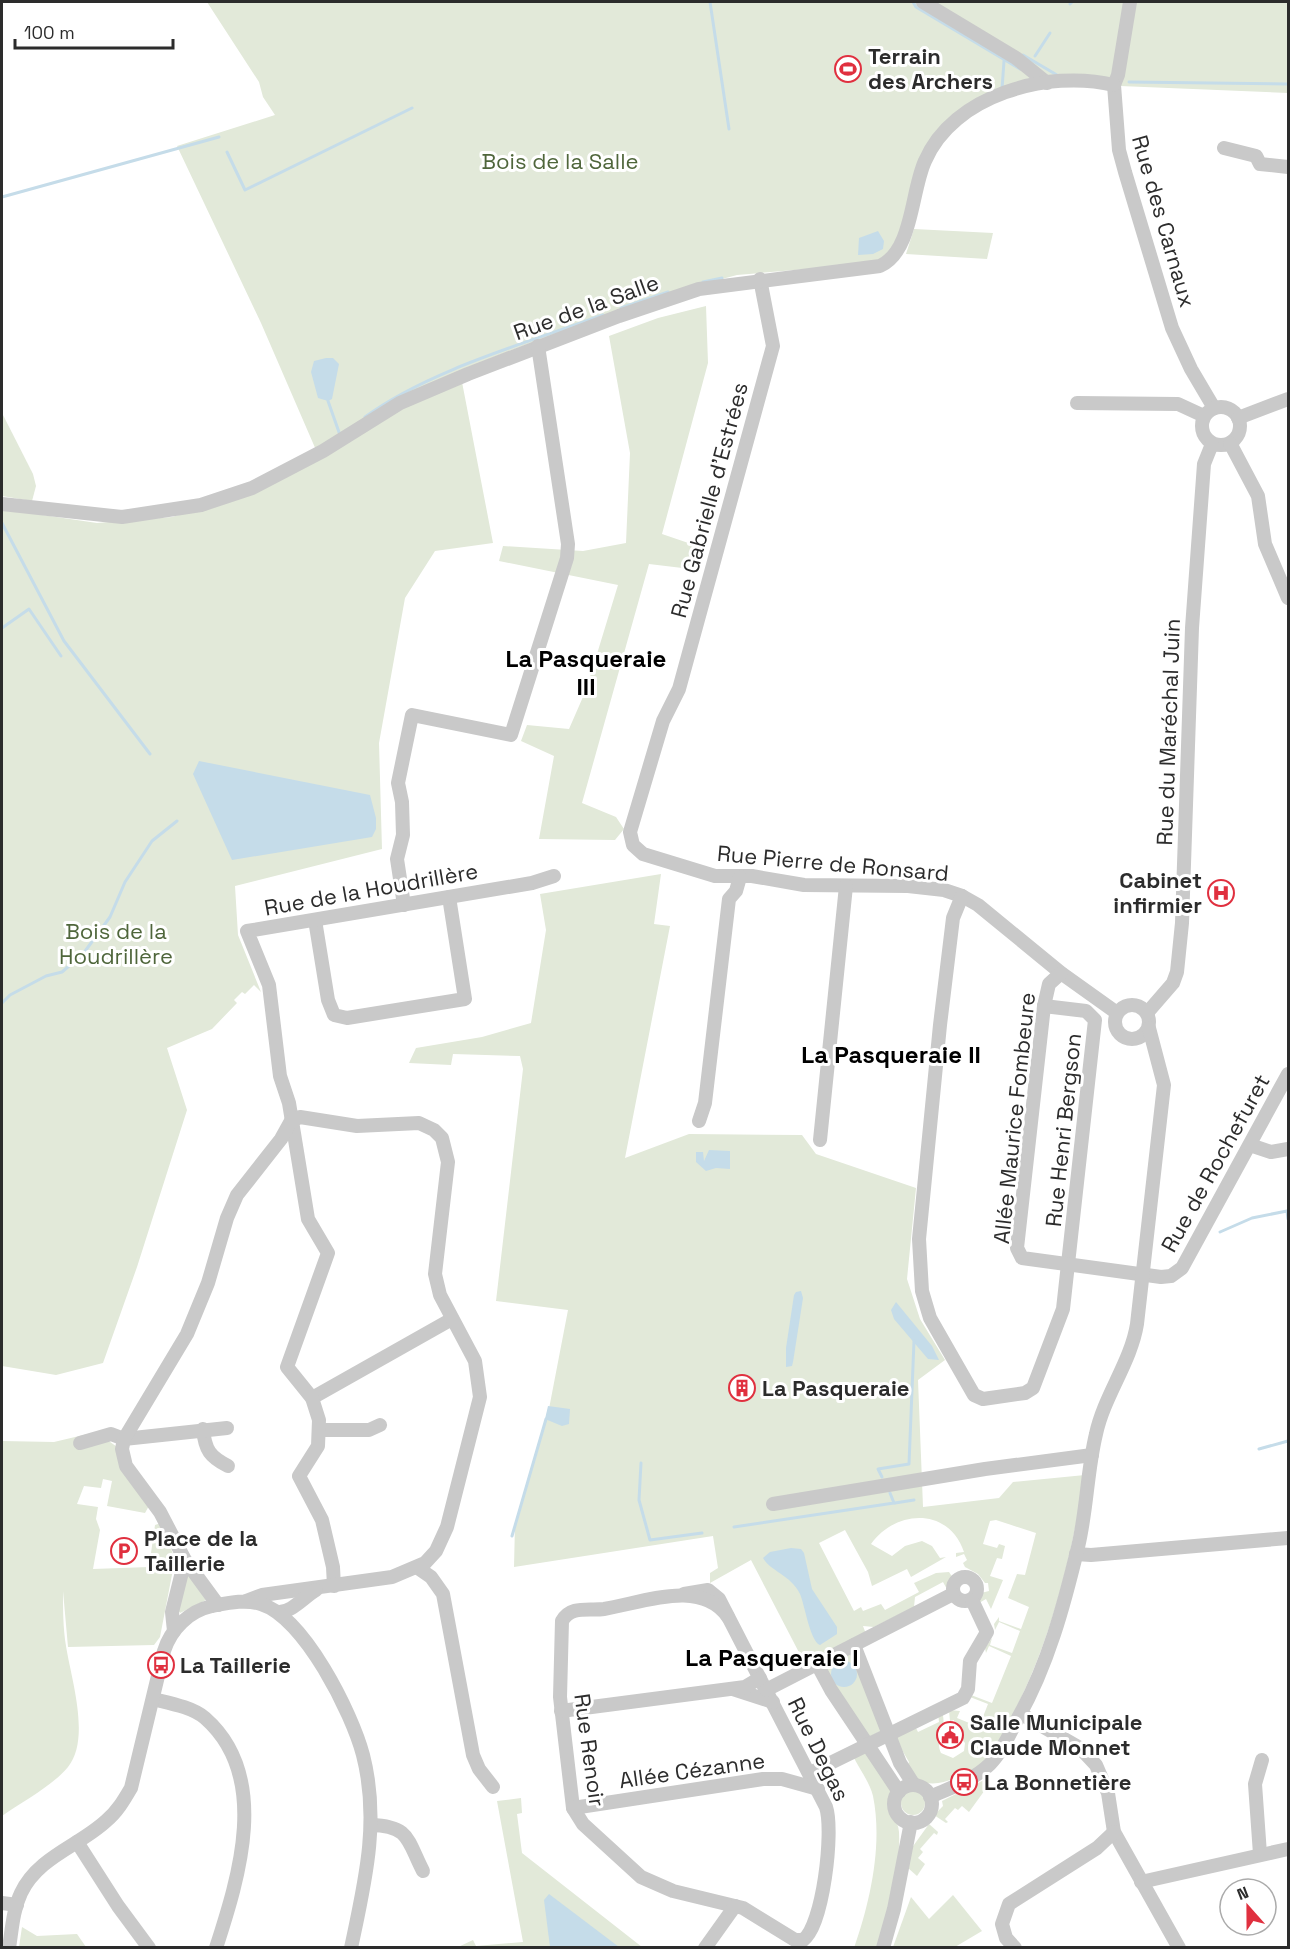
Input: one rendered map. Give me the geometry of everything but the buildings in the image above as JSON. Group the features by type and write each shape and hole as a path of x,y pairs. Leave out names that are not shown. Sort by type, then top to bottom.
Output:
{"street":[{"path":"923,2 1016,58 1047,83"},
{"name":"Rue des Carnaux","path":"1130,2 1118,75 1114,85 1119,150 1172,328 1209,412"},
{"name":"Rue de la Salle","path":"2,504 122,518 169,512 226,498 252,488 315,455 400,403 538,346 699,289 760,279 835,274 872,268 889,262 901,247 923,163 934,141 955,120 982,104 1028,86 1047,83 1093,82 1114,85"},
{"path":"1224,148 1256,156 1260,164 1288,167"},
{"name":"Rue Gabrielle d’Estrées","path":"630,832 663,721 679,689 773,346 760,279"},
{"path":"404,905 397,859 403,835 402,802 398,783 412,715 511,735 567,558 568,544 538,346"},
{"path":"1238,418 1288,399"},
{"path":"1077,403 1178,404 1209,412 1229,408 1238,418 1238,434 1230,443 1220,446 1212,444 1202,433 1209,412"},
{"path":"1230,443 1258,496 1265,544 1288,598"},
{"name":"Rue du Maréchal Juin","path":"1147,1013 1168,990 1177,972 1185,884 1191,628 1204,464 1212,444"},
{"name":"Rue Pierre de Ronsard","path":"630,832 633,845 643,854 654,855 701,874 723,877 752,876 804,885 908,886 944,890 962,896 978,905 1061,973 1118,1013"},
{"name":"Rue de la Houdrillère","path":"291,1121 289,1103 280,1077 268,985 246,931 532,883 554,876"},
{"path":"699,1121 705,1103 729,899 724,888 723,877"},
{"path":"729,899 736,891 740,877"},
{"path":"820,1140 846,886"},
{"path":"962,896 953,918 947,966 919,1251 925,1306 957,1361 969,1389 979,1398 1025,1393 1034,1388 1061,1317 1069,1266"},
{"path":"315,920 328,1000 334,1015 346,1018 465,999 449,897"},
{"name":"Allée Maurice Fombeure","path":"1061,973 1049,984 1044,1006 1017,1248 1019,1255 1025,1259 1143,1274"},
{"path":"930,1797 964,1782 989,1765 1021,1714 1049,1649 1066,1596 1102,1413 1136,1331 1163,1076 1147,1013 1133,1004 1122,1007 1115,1022 1118,1032 1125,1038 1137,1038 1149,1028"},
{"name":"Rue Henri Bergson","path":"1044,1006 1086,1011 1094,1016 1095,1020 1069,1266"},
{"path":"1137,1038 1163,1076"},
{"name":"Rue de Rochefuret","path":"1143,1274 1167,1277 1182,1268 1288,1074"},
{"path":"9,1947 17,1905 32,1875 106,1821 120,1806 131,1788 166,1644 174,1631 194,1613 218,1605 392,1577 418,1568 432,1556 447,1527 480,1397 475,1361 440,1294 435,1274 448,1162 442,1138 430,1127 419,1123 366,1126 300,1117 291,1121 281,1139 237,1195 191,1326 158,1386 124,1439 122,1449 126,1466 160,1512 185,1560 218,1605"},
{"path":"291,1121 308,1219 328,1253 287,1367 312,1398 320,1430 315,1454 299,1476 322,1520 333,1567 334,1586"},
{"path":"1250,1145 1270,1152 1288,1149"},
{"path":"312,1398 452,1318"},
{"path":"320,1430 369,1430 380,1425"},
{"path":"80,1443 111,1434 124,1439 227,1428"},
{"path":"203,1429 205,1448 213,1458 228,1466"},
{"path":"773,1504 985,1469 1092,1455"},
{"path":"1076,1554 1091,1555 1288,1538"},
{"path":"174,1631 174,1603 185,1560"},
{"path":"418,1568 438,1585 443,1594 473,1755 478,1769 493,1787"},
{"path":"731,1689 766,1690 953,1594 956,1581 969,1578 977,1586 972,1600 961,1601 953,1594"},
{"path":"246,1601 261,1604 278,1612 288,1611 319,1589"},
{"path":"283,1593 288,1594 294,1605 299,1635"},
{"path":"283,1593 274,1602 278,1612 299,1635 335,1686 355,1731 366,1768 371,1825 369,1862 351,1947"},
{"name":"Rue Renoir","path":"706,1595 679,1596 605,1609 576,1610 565,1617 562,1626 561,1711 573,1808 583,1824 641,1877 673,1892 735,1906 752,1913 804,1944"},
{"name":"Rue Degas","path":"706,1595 719,1599 818,1789 829,1815 828,1857 811,1930 804,1944"},
{"name":"Allée Cézanne","path":"782,1779 868,1744 963,1698 968,1689 970,1661 987,1632 972,1600"},
{"path":"854,1645 890,1732 900,1763 914,1785 925,1790 930,1797 931,1806 928,1815 920,1821 911,1822 896,1813 894,1802 899,1792 914,1785"},
{"path":"817,1664 831,1690 899,1792"},
{"path":"561,1711 745,1687 766,1690"},
{"path":"153,1699 203,1717 226,1746 239,1776 244,1831 238,1872 216,1947"},
{"path":"1021,1714 1080,1749 1096,1765 1108,1793 1114,1832 1179,1947"},
{"path":"1260,1854 1255,1784 1262,1760"},
{"name":"Allée Cézanne","path":"573,1808 763,1779 782,1779 818,1789"},
{"path":"883,1947 901,1880 911,1822"},
{"path":"371,1825 393,1826 401,1831 423,1871"},
{"path":"1015,1947 1006,1938 1002,1924 1009,1904 1097,1848 1114,1832"},
{"path":"77,1842 118,1906 148,1947"},
{"path":"1142,1882 1288,1849"},
{"path":"2,1903 17,1905"},
{"path":"705,1947 735,1906"}],"green space":[{"name":"Bois de la Salle","path":"207,2 1288,2 1288,93 1047,83 993,98 934,141 889,262 737,275 647,299 491,358 316,450 261,323 177,146 275,115 263,97 259,82"},
{"path":"914,229 993,233 987,259 906,254"},
{"path":"706,306 708,363 662,534 703,548 699,570 649,564 582,803 616,817 624,829 615,840 539,839 554,756 521,741 527,725 569,729 586,690 618,585 499,561 503,546 583,551 626,543 630,453 609,336 658,318"},
{"name":"Bois de la Houdrillère","path":"462,382 493,543 435,551 405,598 379,743 382,849 235,886 238,935 261,992 254,985 245,994 242,992 234,1000 237,1003 212,1029 167,1048 187,1110 137,1267 103,1363 56,1375 2,1366 2,509 97,523 172,517 250,494 420,399"},
{"path":"2,413 33,474 36,486 32,501 2,496"},
{"path":"661,874 654,924 670,926 625,1158 689,1134 802,1135 816,1154 916,1188 907,1279 920,1319 945,1360 918,1380 923,1507 999,1498 1013,1482 1085,1475 1073,1539 1057,1601 1037,1661 1024,1691 998,1743 987,1759 973,1770 945,1782 930,1783 915,1779 907,1767 909,1762 895,1738 914,1724 918,1732 939,1722 938,1713 942,1712 943,1724 939,1743 941,1753 953,1758 964,1751 965,1743 956,1732 954,1720 950,1721 949,1710 960,1711 957,1718 979,1727 988,1704 970,1697 967,1704 966,1702 971,1695 992,1703 1011,1656 989,1646 986,1653 985,1648 992,1638 990,1645 1012,1653 1020,1631 999,1622 995,1630 994,1624 999,1617 999,1621 1021,1629 1029,1607 1008,1598 1017,1574 1025,1575 1036,1533 996,1520 990,1521 983,1544 997,1548 999,1544 1005,1546 1002,1559 997,1558 990,1576 1003,1580 991,1609 986,1599 979,1603 981,1593 989,1591 988,1583 965,1567 963,1563 967,1560 964,1554 956,1557 956,1553 964,1552 957,1537 935,1520 907,1519 882,1532 871,1544 892,1556 905,1546 922,1541 932,1546 940,1558 946,1557 911,1577 907,1569 872,1586 868,1572 845,1530 819,1543 854,1611 861,1607 863,1611 881,1604 885,1610 919,1592 914,1583 936,1573 949,1572 953,1578 948,1591 943,1582 915,1597 914,1607 874,1627 863,1626 866,1634 805,1664 751,1560 710,1583 710,1573 718,1568 713,1536 514,1567 515,1524 548,1414 568,1310 496,1301 523,1069 520,1056 453,1054 451,1065 409,1063 416,1048 482,1037 531,1023 546,930 540,894"},
{"path":"96,1432 120,1449 150,1504 145,1513 107,1506 112,1481 103,1479 101,1488 84,1486 77,1504 98,1507 96,1519 100,1530 93,1569 149,1567 155,1525 161,1523 175,1559 160,1637 154,1645 68,1647 63,1591 65,1639 78,1708 78,1741 75,1755 68,1767 53,1781 2,1816 2,1441 54,1442"},
{"path":"186,1570 206,1600 180,1613 178,1610"},
{"path":"849,1654 853,1657 882,1730 869,1737 866,1736 825,1668 827,1664"},
{"path":"867,1752 892,1792 889,1802 898,1827 899,1847 893,1890 879,1947 854,1948 870,1893 876,1853 876,1815 872,1791 854,1758"},
{"path":"984,1780 990,1783 969,1812 962,1806 958,1810 955,1808 945,1819 948,1822 946,1823 934,1815 943,1806 942,1801"},
{"path":"913,1791 922,1794 925,1803 922,1812 913,1815 904,1812 901,1803 904,1794"},
{"path":"521,1798 522,1813 517,1814 522,1853 642,1947 456,1948 473,1940 476,1946 523,1942 497,1801"},
{"path":"929,1824 938,1832 937,1835 934,1833 920,1849 923,1852 918,1858 925,1864 917,1876 908,1868 911,1849"},
{"path":"953,1895 982,1931 955,1947 893,1947 911,1897 929,1919"},
{"path":"22,1927 37,1936 77,1934 86,1947 19,1947"}],"water":[{"path":"878,231 884,241 883,249 873,254 858,255 859,238"},
{"path":"333,358 339,364 332,399 328,401 318,398 311,372 314,361"},
{"path":"199,761 370,795 376,818 376,829 372,837 232,860 193,774"},
{"path":"709,1150 730,1151 730,1169 716,1168 706,1171 696,1162 696,1152 703,1152 704,1161"},
{"path":"801,1291 803,1298 793,1362 792,1366 786,1367 786,1348 794,1295"},
{"path":"896,1302 932,1346 939,1360 928,1359 894,1319 891,1310"},
{"path":"548,1406 570,1409 569,1424 562,1426 545,1419"},
{"path":"791,1548 801,1549 804,1553 812,1589 837,1627 837,1634 820,1645 813,1637 800,1594 791,1582 763,1558 770,1552"},
{"path":"844,1661 853,1665 857,1674 853,1683 844,1687 835,1683 831,1674 835,1665"},
{"path":"549,1894 619,1947 550,1947 544,1900"}],"waterway":[{"path":"710,2 729,129"},
{"path":"913,2 916,7 1020,69"},
{"path":"1035,56 1050,33"},
{"path":"1023,55 1057,75"},
{"path":"1002,89 1004,61"},
{"path":"1129,82 1288,84"},
{"path":"227,152 245,190 412,108"},
{"path":"2,197 219,137"},
{"path":"703,282 722,278"},
{"path":"621,308 668,292"},
{"path":"365,417 390,400 448,371 603,315"},
{"path":"328,401 340,435"},
{"path":"2,523 64,641 150,754"},
{"path":"2,628 29,609 61,656"},
{"path":"2,1003 10,995 46,976 62,972 83,954 110,917 125,882 152,841 177,821"},
{"path":"1220,1232 1252,1218 1287,1211 1288,1219"},
{"path":"882,1477 878,1469 909,1464 914,1341"},
{"path":"512,1536 546,1419"},
{"path":"1259,1449 1288,1441"},
{"path":"641,1463 639,1500 650,1540 702,1533"},
{"path":"734,1527 894,1503 890,1493"},
{"path":"895,1503 914,1500"}],"place":[{"name":"Terrain des Archers","path":"848,69"},
{"name":"Cabinet infirmier","path":"1221,893"},
{"name":"La Pasqueraie","path":"742,1388"},
{"name":"Place de la Taillerie","path":"124,1551"},
{"name":"La Taillerie","path":"161,1665"},
{"name":"Salle Municipale Claude Monnet","path":"950,1735"},
{"name":"La Bonnetière","path":"964,1782"}],"district":[{"name":"La Pasqueraie III","path":"586,672"},
{"name":"La Pasqueraie II","path":"891,1054"},
{"name":"La Pasqueraie I","path":"772,1657"}]}
